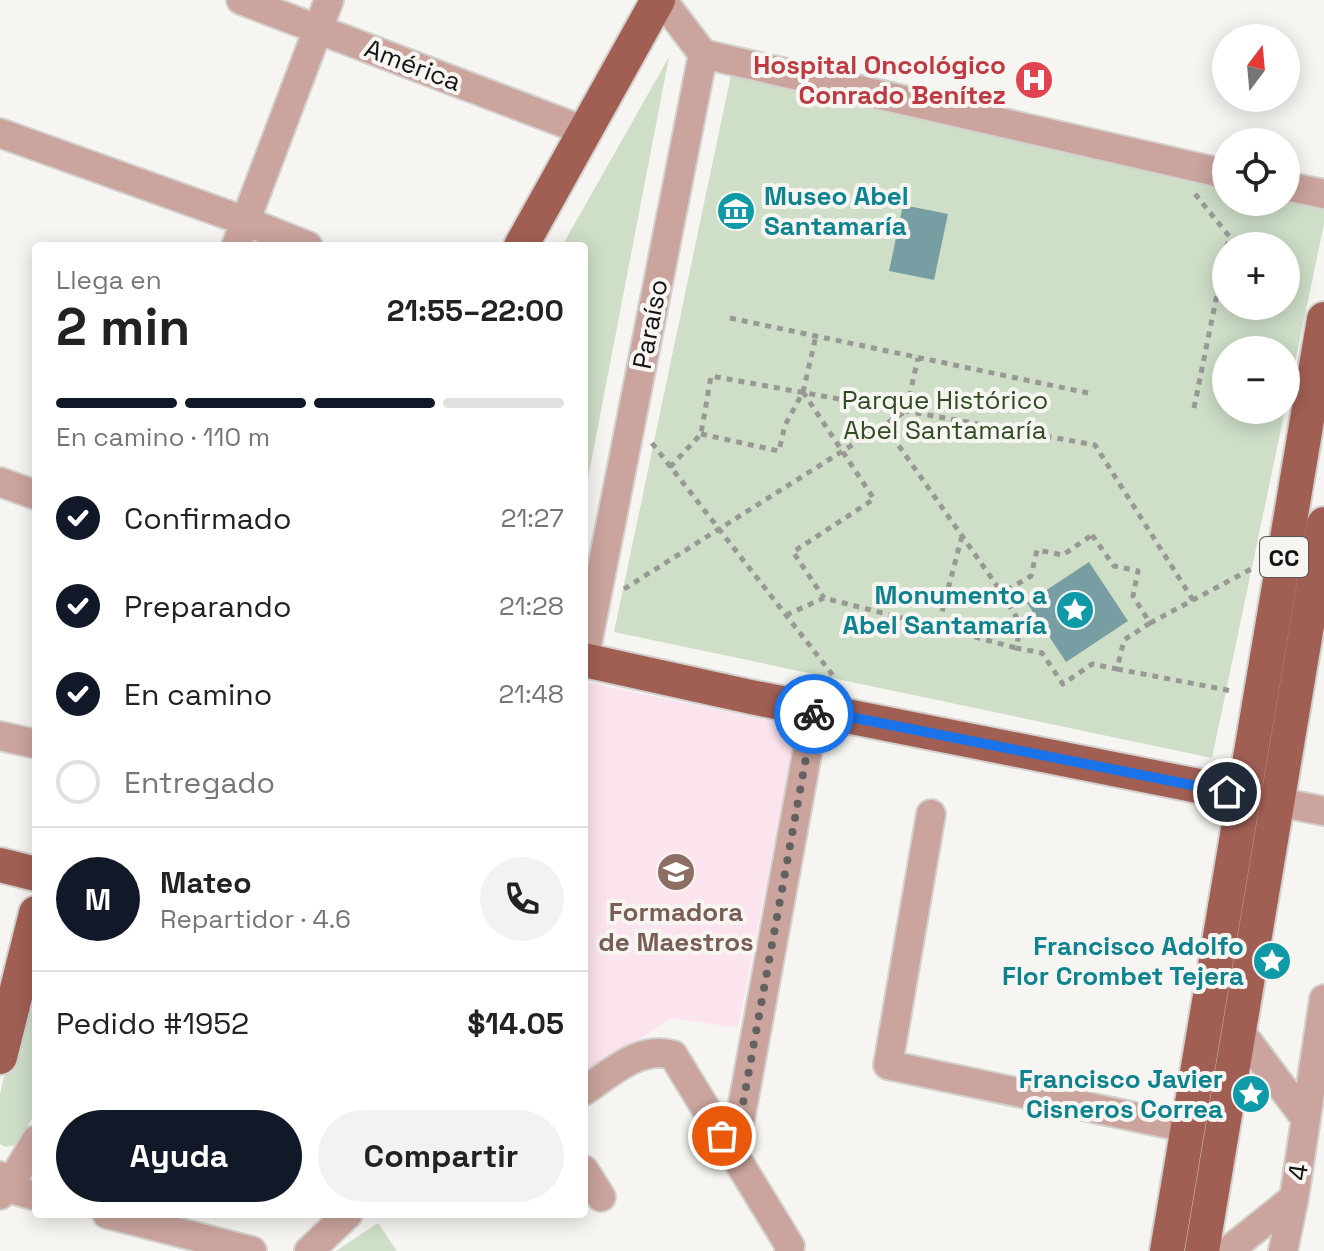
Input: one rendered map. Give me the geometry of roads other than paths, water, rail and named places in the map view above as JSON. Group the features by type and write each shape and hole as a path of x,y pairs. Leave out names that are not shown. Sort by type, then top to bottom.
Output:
{"main road":[{"path":"523,242 660,0"},
{"name":"CC","path":"1202,1251 1239,1030 1260,799 1261,697 1324,319"},
{"name":"CC","path":"1167,1251 1188,1128 1324,524"},
{"path":"588,661 815,710 1260,799"},
{"path":"0,865 32,873"},
{"path":"0,1057 32,929"}],"street":[{"name":"América","path":"241,0 585,131"},
{"path":"240,233 329,0"},
{"path":"660,0 703,54 1212,171"},
{"name":"Paraíso","path":"588,640 703,54"},
{"path":"0,133 240,233 287,242"},
{"path":"1300,189 1324,194"},
{"path":"0,482 32,494"},
{"path":"722,1136 740,1120 815,710"},
{"path":"0,736 32,743"},
{"path":"1260,799 1324,811"},
{"path":"931,814 888,1065 1188,1128"},
{"name":"4","path":"1283,1251 1324,999"},
{"path":"1239,1030 1306,1119"},
{"path":"588,1088 643,1053 659,1051 673,1055 790,1246 789,1251"},
{"path":"32,1146 3,1186 32,1195"},
{"path":"588,1176 601,1197"},
{"path":"1228,1251 1294,1198"},
{"path":"123,1218 252,1251"},
{"path":"309,1251 344,1218"}],"water":[{"path":"903,205 948,214 934,280 889,271"},
{"path":"1089,562 1128,621 1066,662 1027,603"}],"place":[{"name":"Hospital Oncológico Conrado Benítez","path":"1034,80"},
{"name":"Museo Abel Santamaría","path":"736,211"},
{"name":"Monumento a Abel Santamaría","path":"1075,610"},
{"name":"Formadora de Maestros","path":"676,872"},
{"name":"Francisco Adolfo Flor Crombet Tejera","path":"1272,961"},
{"name":"Francisco Javier Cisneros Correa","path":"1251,1094"}],"park label":[{"name":"Parque Histórico Abel Santamaría","path":"945,415"}]}
